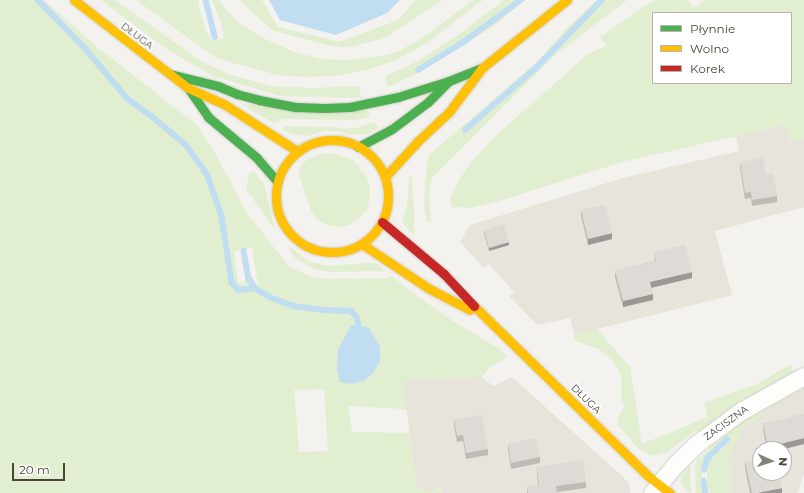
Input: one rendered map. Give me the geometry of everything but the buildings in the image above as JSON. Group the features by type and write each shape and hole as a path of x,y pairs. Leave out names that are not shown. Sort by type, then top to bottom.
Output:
{"main road":[{"name":"DŁUGA","path":"74,0 188,88 224,104 297,151"},
{"path":"385,177 418,141 449,112 482,68 567,0"},
{"path":"170,74 218,86 237,94 259,100 296,107 324,108 350,107 378,102 449,81 482,68"},
{"path":"358,147 392,129 428,102 449,81"},
{"name":"DŁUGA","path":"188,88 208,117 256,157 278,182"},
{"path":"326,141 343,141 358,147 374,160 385,177 388,192 387,207 382,222 374,234 362,244 346,251 329,252 313,249 298,241 286,228 279,212 276,195 278,182 286,165 297,151 326,141"},
{"name":"DŁUGA","path":"382,222 444,274 487,320 660,490"},
{"name":"DŁUGA","path":"362,244 428,288 487,320"}],"street":[{"name":"ZACISZNA","path":"660,490 687,453 741,411 770,393 804,376"}],"shaded area":[{"path":"786,125 791,142 804,139 804,207 715,231 732,295 574,335 570,318 537,325 509,296 514,292 489,264 484,268 460,242 470,225 623,178 739,151 736,136"},
{"path":"482,377 493,386 512,377 622,476 629,483 630,493 442,493 441,488 426,492 416,486 403,380"},
{"path":"804,388 804,474 797,493 732,493 728,461 744,428 772,406"}],"green space":[{"path":"0,0 44,0 97,47 198,126 219,160 245,210 289,267 312,277 327,279 387,278 392,276 407,289 453,321 498,348 507,357 488,369 482,377 403,380 407,411 404,409 348,406 352,432 409,433 416,485 426,492 442,488 442,493 0,493","holes":["252,248 258,286 251,277 246,278 243,283 238,282 234,251","324,389 328,451 299,452 294,390"]},
{"path":"101,0 115,0 204,63 234,76 272,86 313,88 358,86 362,98 280,96 213,76 165,48"},
{"path":"136,0 199,0 198,3 205,29 212,41 224,38 222,26 212,0 219,0 238,23 261,37 294,52 322,59 349,60 377,57 397,52 419,40 474,0 483,0 424,45 396,60 370,69 337,76 305,77 277,75 216,58"},
{"path":"239,0 262,0 278,27 339,42 398,20 416,0 443,0 385,38 350,47 330,46 272,30"},
{"path":"504,0 525,0 495,25 422,71 388,87 385,77 418,61 458,35"},
{"path":"597,0 627,0 556,54 432,178 429,191 431,223 427,221 424,209 425,183 430,154 536,63 566,29"},
{"path":"654,0 688,0 694,8 705,0 804,0 804,139 791,142 786,125 622,162 499,201 471,208 452,207 450,199 457,183 471,162 499,133 588,54 607,46 600,37"},
{"path":"241,104 368,111 371,116 357,120 282,119 275,124"},
{"path":"374,122 378,128 367,134 351,135 338,131 323,131 307,136 292,134 283,129 286,126 356,128"},
{"path":"332,153 354,160 367,178 370,188 370,198 367,210 360,218 349,225 339,227 327,225 317,219 311,211 299,175 299,170 303,163 310,158 321,154"},
{"path":"254,171 264,184 275,230 246,189 249,174"},
{"path":"411,173 414,207 414,236 402,222 407,207"},
{"path":"287,245 310,262 330,266 368,263 378,264 385,271 330,272 314,269 295,258"},
{"path":"597,329 630,367 642,444 708,417 704,403 759,383 791,364 793,374 699,434 696,430 668,452 652,456 638,448 618,425 618,418 625,405 621,401 621,375 612,360 599,349 575,341 574,335"},
{"path":"796,386 798,391 772,406 744,428 728,461 732,493 710,493 707,487 707,465 729,441 727,437 705,458 702,475 703,493 696,493 695,466 697,460 710,449 707,445 731,424"},
{"path":"690,465 691,493 686,491 681,483 681,476"}],"water":[{"path":"269,0 400,0 387,13 336,35 280,20"},
{"path":"351,325 359,325 369,328 380,347 380,361 374,372 364,381 350,384 340,382 337,369 338,350"}],"waterway":[{"path":"38,0 84,47 128,99 153,117 186,145 207,174 222,216 232,283 239,290 255,288"},
{"path":"206,0 215,37"},
{"path":"418,70 462,43 521,0"},
{"path":"465,130 537,67 602,0"},
{"path":"244,251 249,278 255,288 270,297 294,306 322,310 351,311 357,317 359,325"},
{"path":"704,470 707,459 727,439"},
{"path":"704,481 706,493"}],"traffic: fast":[{"path":"170,74 218,86 237,94 259,100 296,107 324,108 350,107 398,97 449,81 482,68"},
{"path":"358,147 392,129 428,102 447,83"},
{"path":"188,88 208,117 256,157 278,182"}],"traffic: slow":[{"path":"74,0 188,88 224,104 297,151"},
{"path":"385,177 418,141 449,112 482,68 567,0"},
{"path":"332,140 343,141 353,145 363,150 371,157 378,165 383,175 387,185 388,196 387,207 383,217 378,227 371,235 363,242 353,247 343,251 332,252 321,251 311,247 301,242 293,235 286,227 281,217 277,207 276,196 277,185 281,175 286,165 293,157 301,150 311,145 321,141 332,140"},
{"path":"362,244 428,288 470,310"},
{"path":"474,306 648,476 670,493"}],"traffic: jam":[{"path":"382,222 444,274 474,306"}]}
